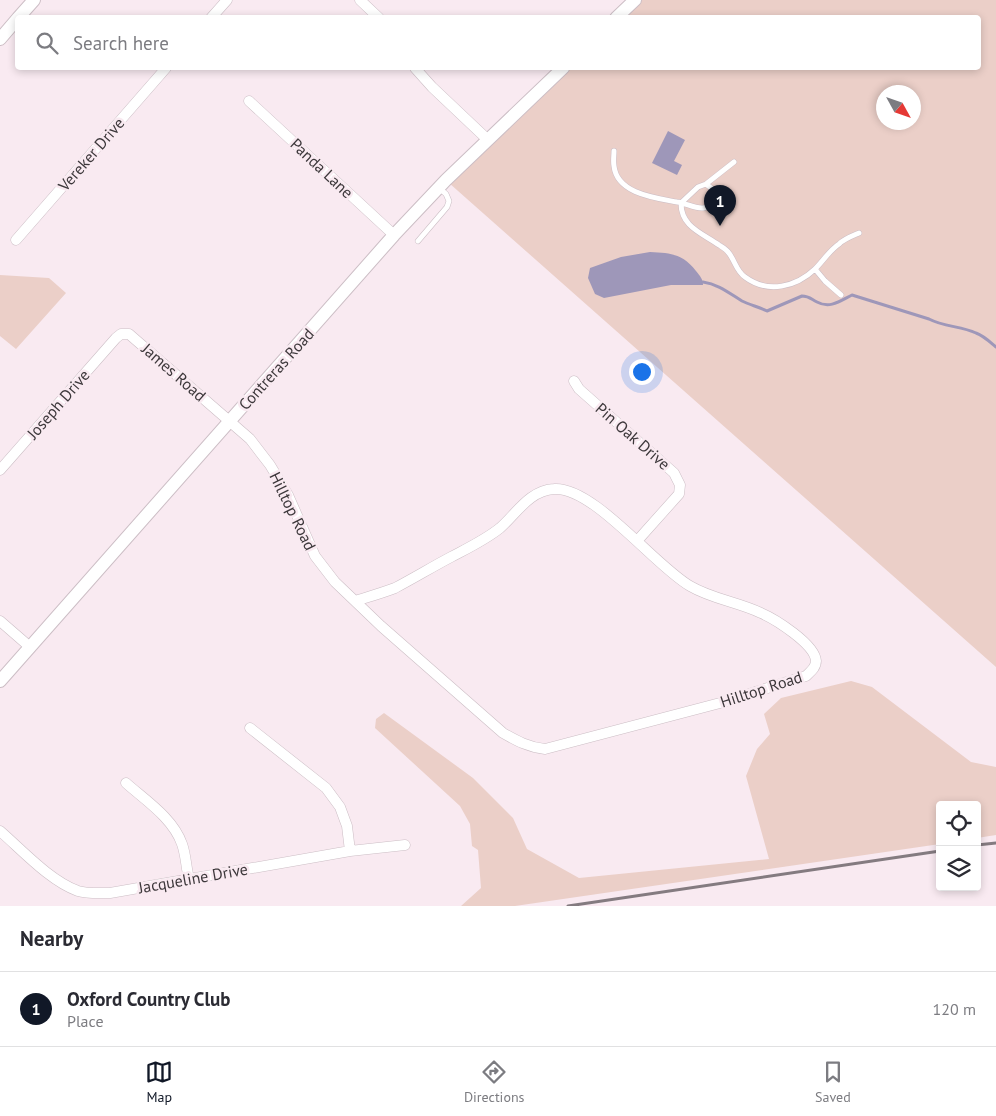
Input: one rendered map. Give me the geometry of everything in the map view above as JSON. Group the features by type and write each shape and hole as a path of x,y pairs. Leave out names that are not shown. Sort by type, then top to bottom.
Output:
{"street":[{"path":"21,15 34,0"},
{"path":"214,15 227,0"},
{"path":"360,0 376,15"},
{"path":"619,15 635,0"},
{"path":"0,38 15,21"},
{"name":"Vereker Drive","path":"16,240 164,70"},
{"path":"417,70 432,87 488,139"},
{"name":"Contreras Road","path":"0,681 394,235 488,139 561,70"},
{"name":"Panda Lane","path":"249,101 394,235"},
{"name":"James Road","path":"116,338 121,334 129,334 135,338 230,420"},
{"name":"Joseph Drive","path":"0,470 116,338"},
{"name":"Pin Oak Drive","path":"574,381 579,389 674,473 680,485 679,494 636,541"},
{"name":"Hilltop Road","path":"230,420 250,439 270,464 294,507 315,556 335,582 355,601 503,733 517,742 533,748 545,749 720,703 806,676 814,668 816,661 813,651 783,626 760,612 711,596 690,586 671,573 609,516 570,491 554,488 540,493 526,502 501,527 486,538 393,588 355,601"},
{"path":"0,620 30,647"},
{"path":"250,728 326,788 340,807 347,826 350,851"},
{"path":"126,783 176,830 182,844 189,879"},
{"name":"Jacqueline Drive","path":"0,830 64,885 92,894 110,893 350,851 405,845"}],"lane":[{"path":"614,151 616,174 627,186 638,192 703,208 712,205 716,198 716,192 706,184"},
{"path":"680,203 698,187 706,184 734,162"},
{"path":"418,241 447,207 449,201 446,194 439,188"},
{"path":"680,203 681,211 689,226 726,250 738,270 744,276 754,282 767,286 782,287 792,284 815,268 841,242 859,233"},
{"path":"815,268 825,282 841,295"}],"shaded area":[{"path":"642,0 996,0 996,667 449,183 569,70 981,70 981,15 625,15"},
{"path":"668,131 685,140 674,161 682,165 677,175 652,163"},
{"path":"650,252 670,254 686,261 699,274 703,285 671,285 604,298 595,294 588,278 590,268 621,257"},
{"path":"0,275 49,278 66,293 16,349 0,336"},
{"path":"851,681 872,687 971,762 996,767 996,835 981,837 981,801 936,801 936,845 515,906 461,906 481,888 478,850 472,846 470,824 460,806 375,728 376,719 384,713 473,778 513,818 527,849 579,878 769,859 746,776 757,749 770,734 764,714 781,698"}],"waterway":[{"path":"703,282 719,287 742,301 767,311 802,296 826,305 852,295 941,324 970,331 987,339 996,347"}],"railway":[{"path":"981,845 996,843"},
{"path":"568,906 936,852"}],"place":[{"name":"Oxford Country Club","path":"720,226"}]}
